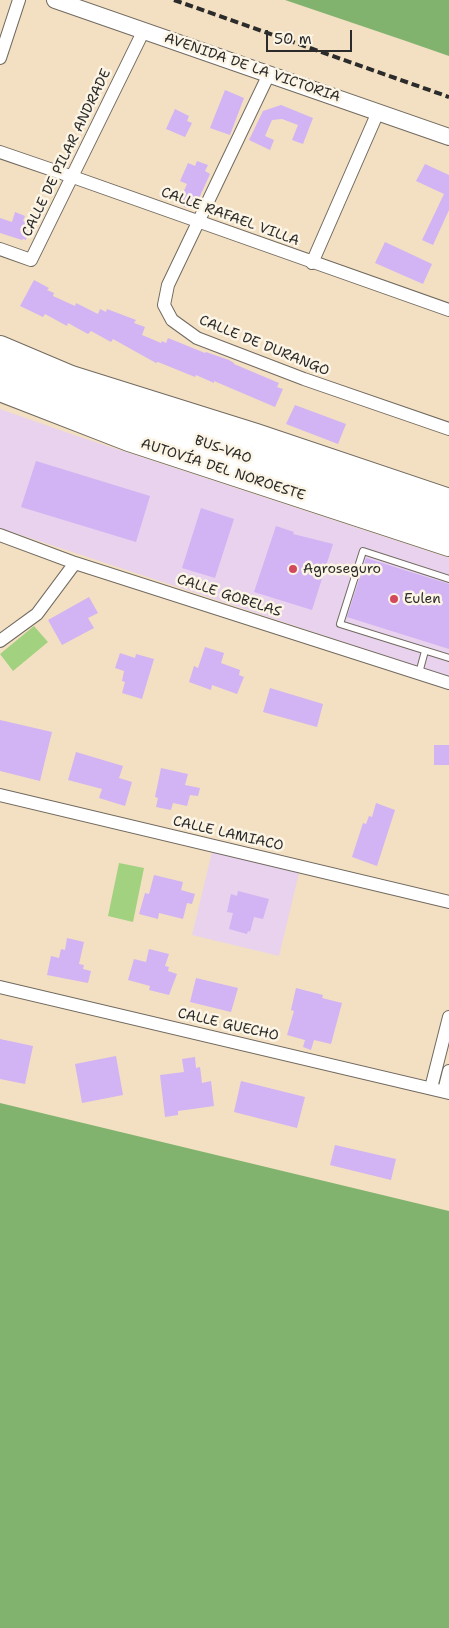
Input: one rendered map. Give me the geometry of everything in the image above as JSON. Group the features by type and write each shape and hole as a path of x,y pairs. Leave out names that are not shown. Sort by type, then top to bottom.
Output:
{"highway":[{"path":"0,348 71,378 256,436 449,501"},
{"name":"BUS-VAO","path":"0,368 62,394 249,459 449,524"},
{"name":"AUTOVÍA DEL NOROESTE","path":"0,389 129,439 449,544"}],"street":[{"path":"0,58 19,0"},
{"name":"AVENIDA DE LA VICTORIA","path":"55,0 449,137"},
{"name":"CALLE DE PILAR ANDRADE","path":"0,249 32,260 144,30"},
{"name":"CALLE DE DURANGO","path":"269,74 168,285 164,305 172,320 197,338 304,379 449,428"},
{"path":"312,262 378,112"},
{"name":"CALLE RAFAEL VILLA","path":"0,152 449,310"},
{"name":"CALLE GOBELAS","path":"0,534 75,563 449,683"},
{"path":"0,640 37,614 75,563"},
{"name":"CALLE LAMIACO","path":"0,796 449,902"},
{"name":"CALLE GUECHO","path":"0,987 446,1092"},
{"path":"431,1088 449,1017"},
{"path":"446,1092 449,1071"}],"lane":[{"path":"449,579 362,551 340,624 449,658"},
{"path":"419,673 425,651"}],"shaded area":[{"path":"0,409 449,558 449,677 0,528"},
{"path":"212,852 299,873 279,956 192,935"}],"green space":[{"path":"285,0 449,0 449,56 403,40"},
{"path":"34,626 48,642 13,671 0,654"},
{"path":"119,863 144,868 133,922 108,916"},
{"path":"0,1103 449,1211 449,1628 0,1628"}],"building":[{"path":"225,90 244,98 230,135 210,128"},
{"path":"281,105 313,118 303,144 292,140 298,125 282,119 272,120 265,136 274,140 270,150 249,140 263,111"},
{"path":"175,109 189,116 187,121 192,123 185,137 166,129"},
{"path":"197,161 208,165 205,171 210,174 196,205 190,202 187,208 178,204 187,184 180,181 188,163 195,166"},
{"path":"425,164 449,175 449,210 433,245 422,240 444,194 416,181"},
{"path":"15,212 25,216 23,221 31,223 26,240 0,233 0,218 12,222"},
{"path":"385,242 432,264 423,284 375,263"},
{"path":"34,280 49,288 47,290 54,293 53,296 75,306 76,303 98,314 100,309 106,312 107,309 136,320 134,323 145,327 142,335 161,343 162,341 166,343 168,338 205,353 229,360 234,364 279,383 277,387 283,389 275,407 214,381 214,383 196,375 195,377 158,362 156,363 113,339 111,342 91,331 88,334 68,323 67,326 45,314 43,317 20,306"},
{"path":"295,405 346,424 338,444 286,424"},
{"path":"36,461 150,496 136,542 21,507"},
{"path":"201,508 234,519 215,578 182,568"},
{"name":"Agroseguro","path":"276,526 294,532 293,534 333,544 312,610 254,592"},
{"name":"Eulen","path":"366,558 449,584 449,649 347,617"},
{"path":"89,597 98,613 88,618 94,628 62,645 48,620"},
{"path":"205,647 224,653 221,663 240,670 239,675 244,677 237,694 212,685 211,690 189,682 194,666 198,668"},
{"path":"120,653 135,658 136,654 154,659 142,699 122,693 125,682 122,681 124,671 115,668"},
{"path":"270,688 323,704 317,727 263,712"},
{"path":"0,720 52,732 40,781 0,771"},
{"path":"434,745 449,745 449,765 434,765"},
{"path":"76,752 123,766 119,778 132,782 125,806 99,798 102,789 68,780"},
{"path":"161,768 188,774 185,785 200,788 198,796 190,795 187,806 173,803 171,810 156,807 158,798 155,797"},
{"path":"376,803 395,810 377,866 352,857 363,823 366,824 369,816 372,817"},
{"path":"154,875 183,882 181,890 195,894 192,904 187,903 183,919 159,913 158,919 139,914 145,893 149,894"},
{"path":"238,891 269,899 263,919 254,917 250,932 248,931 247,934 229,929 233,913 227,912 231,894 237,896"},
{"path":"67,938 84,942 79,964 84,965 83,969 91,971 88,983 47,975 51,956 59,958 61,949 65,950"},
{"path":"149,949 169,954 165,966 169,967 168,971 177,974 169,995 149,990 150,986 128,980 134,959 146,962"},
{"path":"196,978 238,988 231,1012 190,1002"},
{"path":"296,988 323,995 322,998 342,1003 331,1044 314,1040 311,1050 303,1047 305,1040 287,1035 294,1011 291,1010"},
{"path":"0,1039 33,1046 25,1084 0,1079"},
{"path":"116,1056 123,1095 82,1103 75,1064"},
{"path":"195,1057 196,1068 200,1067 202,1083 211,1081 214,1106 178,1111 178,1115 165,1117 160,1075 184,1072 182,1059"},
{"path":"241,1081 305,1097 297,1128 234,1112"},
{"path":"335,1145 396,1159 391,1180 330,1165"}],"railway":[{"path":"174,0 449,97"}],"place":[{"name":"Agroseguro","path":"293,569"},
{"name":"Eulen","path":"394,599"}]}
